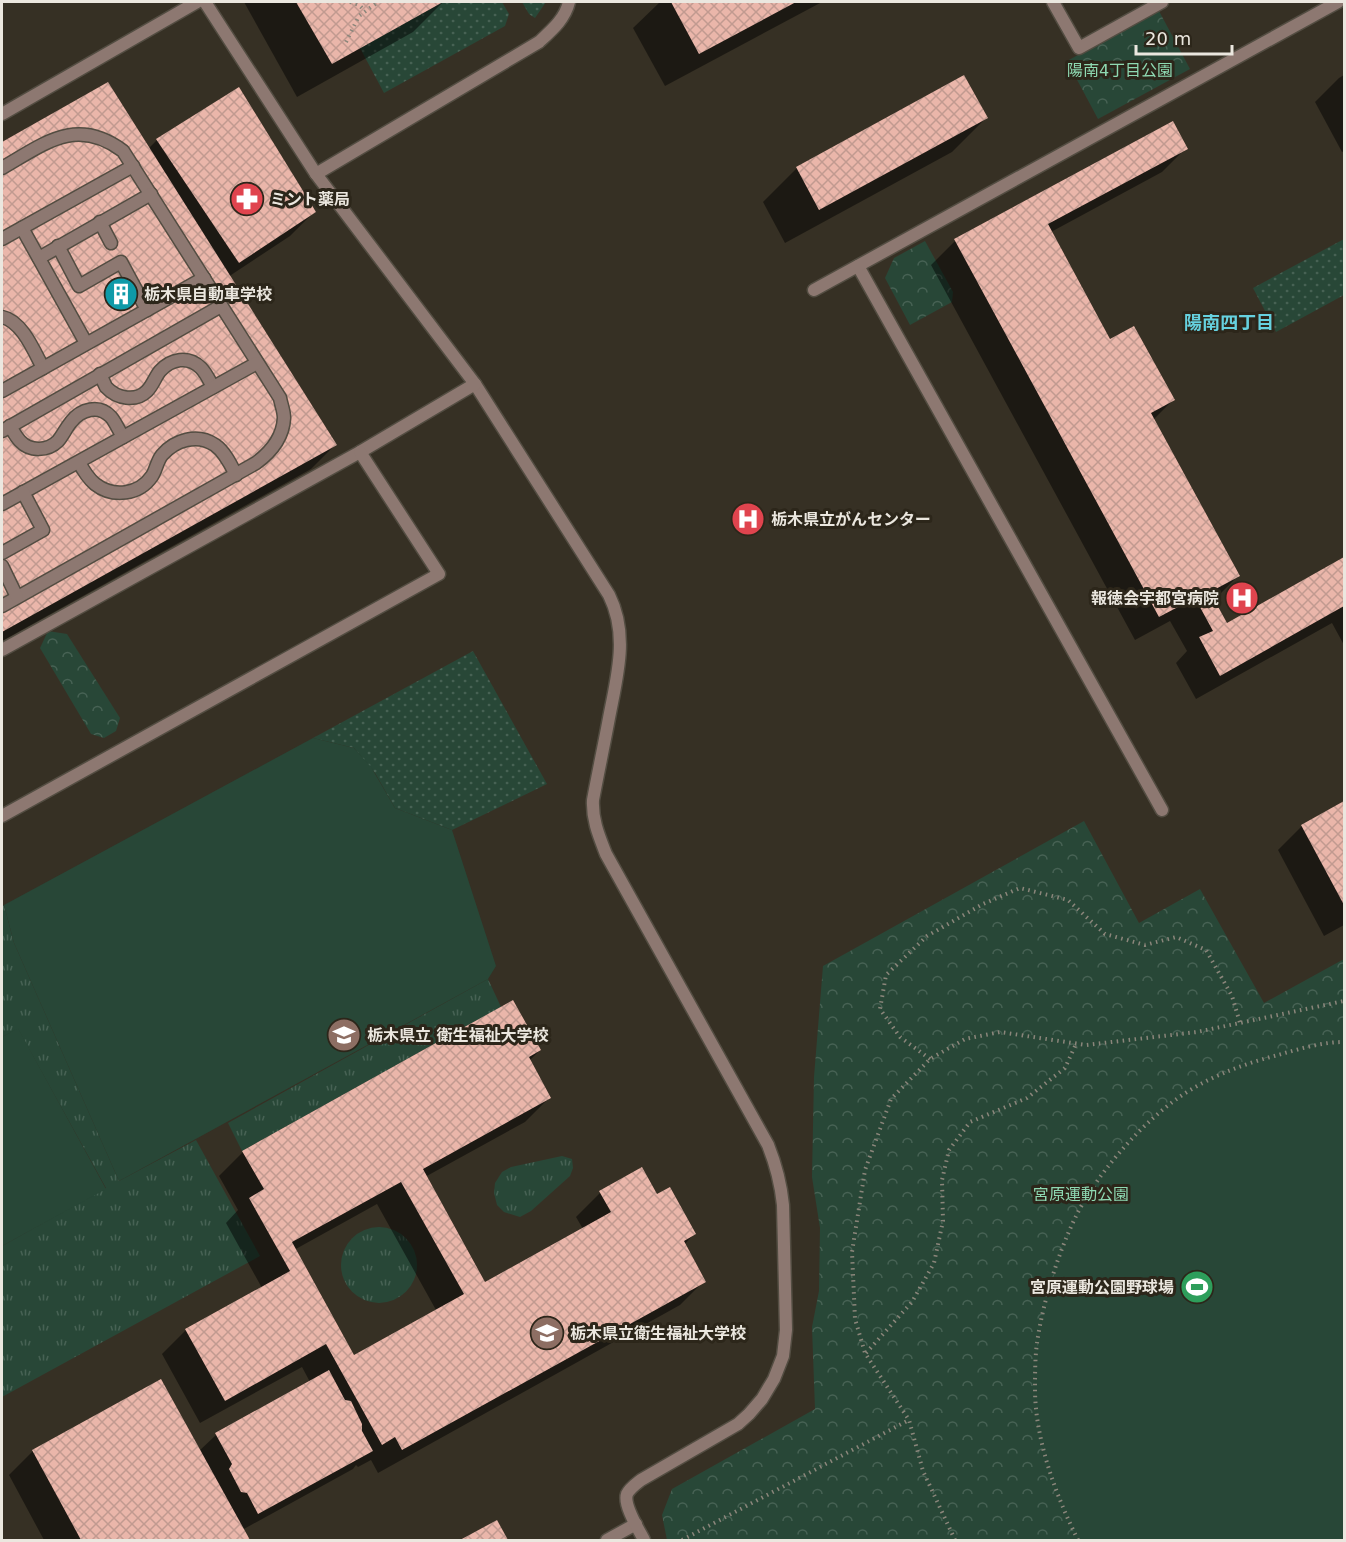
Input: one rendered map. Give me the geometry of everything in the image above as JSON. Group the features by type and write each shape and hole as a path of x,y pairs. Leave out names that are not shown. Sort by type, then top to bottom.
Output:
{"street":[{"path":"2,114 197,2"},
{"path":"205,2 316,174 475,384 609,595 616,610 621,655 593,800 595,828 606,854 768,1145 774,1161 782,1196 786,1330 783,1356 774,1379 762,1399 738,1424 641,1480 630,1489 626,1503 644,1540"},
{"path":"316,174 540,42 560,21 569,2"},
{"path":"1053,2 1079,48 1162,2"},
{"path":"814,290 1338,2"},
{"path":"2,168 53,140 74,134 97,136 123,151 280,398 284,417 281,434 270,453 256,463 2,606"},
{"path":"2,239 133,166"},
{"path":"39,258 151,194"},
{"path":"100,222 111,243"},
{"path":"22,228 86,343"},
{"path":"58,246 79,286 121,262 147,310"},
{"path":"858,266 1162,810"},
{"path":"2,391 204,278"},
{"path":"123,437 110,416 102,411 91,409 79,413 57,442 41,449 21,443 6,428 221,306"},
{"path":"2,317 22,330 43,368"},
{"path":"100,374 106,386 113,392 121,397 132,398 141,396 149,390 160,372 170,362 192,361 200,367 213,387"},
{"path":"2,504 257,363"},
{"path":"2,650 360,452 475,384"},
{"path":"79,462 86,475 96,484 108,492 122,493 136,490 152,476 160,456 174,444 187,439 201,438 216,445 236,475"},
{"path":"2,816 439,574 360,452"},
{"path":"2,553 43,530 23,492"},
{"path":"2,566 17,597"},
{"path":"607,1540 636,1524"}],"path":[{"path":"350,2 359,5 365,12"},
{"path":"346,42 358,16 378,2"},
{"path":"930,1059 900,1038 880,1009 886,975 927,936 983,904 1020,888 1068,900 1105,934 1145,945 1176,937 1206,950 1233,996 1240,1023"},
{"path":"955,1540 923,1472 909,1420 866,1353 855,1319 852,1252 865,1170 891,1099 930,1059 965,1039 1000,1032 1086,1045 1197,1032 1344,1001"},
{"path":"1078,1540 1057,1492 1041,1443 1035,1391 1037,1344 1055,1270 1069,1232 1086,1198 1117,1156 1143,1127 1179,1098 1217,1076 1256,1060 1298,1049 1344,1042"},
{"path":"866,1353 912,1302 934,1263 943,1221 942,1180 949,1150 970,1122 1027,1098 1065,1068 1076,1044"},
{"path":"682,1540 909,1420"}],"green space":[{"path":"443,2 502,2 509,14 505,26 384,93 360,48"},
{"path":"522,2 546,2 535,18 529,14"},
{"name":"陽南4丁目公園","path":"1159,11 1190,69 1098,119 1067,61"},
{"path":"1344,239 1344,295 1276,332 1253,288"},
{"path":"925,241 953,292 952,302 910,325 885,278 894,258"},
{"path":"48,631 67,634 120,718 116,731 104,738 91,734 40,648"},
{"path":"473,651 547,784 452,830 395,808 375,773 354,748 313,738"},
{"path":"313,738 354,748 371,767 395,808 452,830 496,966 488,979 119,1181 14,943 4,905"},
{"name":"宮原運動公園","path":"1084,821 1139,923 1200,889 1264,1003 1344,959 1344,1540 667,1540 662,1515 672,1489 815,1409 812,1327 819,1291 820,1228 812,1177 814,1077 823,966"},
{"path":"4,905 14,943 119,1181 196,1140 260,1256 2,1397 2,1246 106,1188 18,1029 2,1037 2,907"},
{"path":"488,979 501,1007 242,1151 228,1123"},
{"path":"18,1028 106,1189 2,1246 2,1037"},
{"name":"宮原運動公園野球場","path":"1344,1042 1344,1540 1078,1540 1057,1492 1041,1442 1037,1418 1036,1371 1042,1323 1053,1277 1079,1210 1120,1152 1180,1097 1217,1076 1256,1061"},
{"path":"562,1156 572,1159 573,1168 570,1176 531,1211 520,1217 504,1212 497,1205 494,1193 495,1183 502,1172 511,1167"},
{"path":"379,1227 393,1230 406,1238 414,1251 417,1265 414,1279 406,1292 393,1300 379,1303 365,1300 352,1292 344,1279 341,1265 344,1251 352,1238 365,1230"}],"building":[{"path":"296,2 443,2 332,64"},
{"path":"671,2 796,2 699,54"},
{"path":"964,75 988,118 819,210 796,167"},
{"name":"栃木県自動車学校","path":"108,82 337,445 2,632 2,142"},
{"path":"239,87 316,212 239,263 156,139"},
{"path":"1173,121 1188,149 1048,224 1110,339 1134,326 1175,400 1151,413 1240,576 1210,592 1227,623 1344,557 1344,606 1220,676 1199,637 1213,631 1195,598 1159,617 954,239"},
{"path":"1344,801 1344,905 1301,825"},
{"path":"513,1000 541,1050 529,1057 551,1098 423,1169 485,1282 611,1212 599,1191 642,1167 657,1194 670,1187 696,1234 684,1241 706,1282 402,1450 395,1437 382,1445 326,1344 225,1401 185,1329 290,1271 249,1198 264,1189 242,1151","holes":["401,1182 464,1294 354,1355 292,1242"]},
{"path":"329,1370 345,1400 351,1401 362,1424 362,1431 373,1451 258,1514 247,1493 241,1492 229,1469 232,1464 215,1433"},
{"path":"161,1379 250,1540 81,1540 32,1450"},
{"path":"497,1520 508,1540 460,1540"}],"place":[{"name":"ミント薬局","path":"247,199"},
{"name":"栃木県自動車学校","path":"121,294"},
{"name":"栃木県立がんセンター","path":"748,519"},
{"name":"報徳会宇都宮病院","path":"1242,598"},
{"name":"栃木県立 衛生福祉大学校","path":"344,1035"},
{"name":"宮原運動公園野球場","path":"1197,1287"},
{"name":"栃木県立衛生福祉大学校","path":"547,1333"}],"district":[{"name":"陽南四丁目","path":"1229,323"}]}
